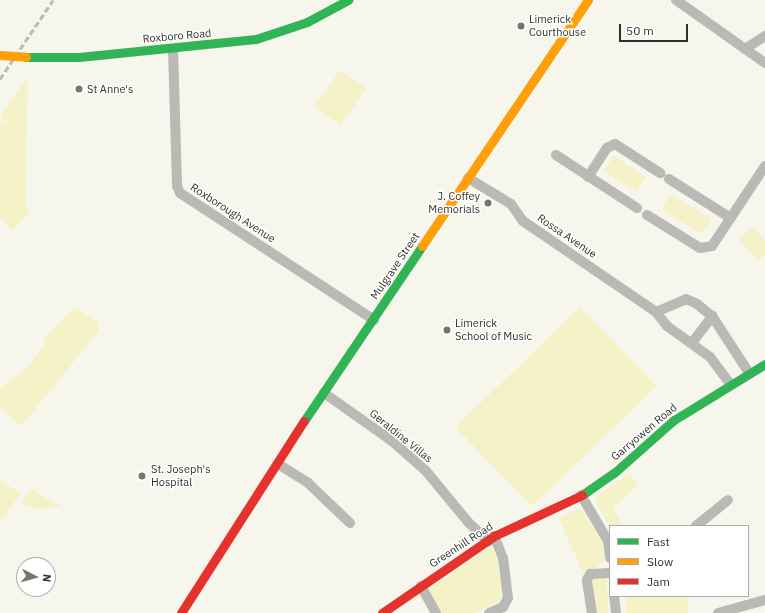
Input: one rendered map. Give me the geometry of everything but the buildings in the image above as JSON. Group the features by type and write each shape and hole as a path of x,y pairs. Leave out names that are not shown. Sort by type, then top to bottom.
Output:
{"main road":[{"name":"Roxboro Road","path":"0,55 40,59 172,49 256,39 307,22 348,0"},
{"name":"Mulgrave Street","path":"181,613 324,393 588,0"},
{"name":"Garryowen Road","path":"581,495 614,473 674,420 749,372 765,364"},
{"name":"Greenhill Road","path":"382,613 491,538 581,495"}],"street":[{"path":"676,0 765,64"},
{"path":"745,49 765,36"},
{"name":"Roxborough Avenue","path":"172,49 177,186 180,193 374,320"},
{"path":"588,177 607,148 615,144 660,173"},
{"path":"556,155 637,208"},
{"path":"647,215 700,248 712,246 765,166"},
{"name":"Rossa Avenue","path":"468,178 511,204 523,221 656,312 667,326 710,357 730,384"},
{"path":"669,179 731,218"},
{"path":"656,312 686,299 697,304 712,316 749,372"},
{"path":"692,343 712,316"},
{"name":"Geraldine Villas","path":"324,393 392,441 426,471 468,522 491,538"},
{"path":"278,464 308,483 350,523"},
{"path":"581,495 608,541 609,550"},
{"path":"697,525 728,500"},
{"path":"490,613 504,607 508,598 503,558 491,538"},
{"path":"592,613 587,580 590,574 609,573"},
{"path":"421,586 436,613"},
{"path":"614,597 616,613"},
{"path":"718,613 765,600"}],"shaded area":[{"path":"340,70 366,88 340,125 314,107"},
{"path":"28,76 25,201 29,214 12,230 0,218 0,120 18,131 0,117"},
{"path":"614,156 646,177 636,192 604,171"},
{"path":"671,194 711,219 701,234 661,209"},
{"path":"753,227 765,241 765,255 758,261 739,239"},
{"path":"74,307 97,322 99,331 21,426 0,408 0,388 29,366 44,344 45,338"},
{"path":"580,307 656,386 532,506 456,427"},
{"path":"629,473 638,484 613,508 622,525 609,526 596,502 597,496"},
{"path":"0,480 20,493 0,524"},
{"path":"33,490 52,502 63,506 37,509 24,504 22,502 28,491"},
{"path":"580,508 600,538 605,560 596,568 582,571 559,518"},
{"path":"489,548 495,551 503,593 500,601 476,613 441,613 429,589"},
{"path":"593,577 602,577 607,580 608,613 594,613 590,582"},
{"path":"626,597 688,597 688,613 626,613"}],"railway":[{"path":"0,79 53,0"}],"traffic: fast":[{"path":"26,57 79,57 256,39 307,22 348,0"},
{"path":"304,421 422,246"},
{"path":"582,495 614,473 674,420 765,364"}],"traffic: slow":[{"path":"422,246 588,0"},
{"path":"0,55 26,57"}],"traffic: jam":[{"path":"181,613 304,421"},
{"path":"382,613 494,536 582,495"}],"place":[{"name":"Limerick Courthouse","path":"521,26"},
{"name":"St Anne's","path":"79,89"},
{"name":"J. Coffey Memorials","path":"488,203"},
{"name":"Limerick School of Music","path":"447,330"},
{"name":"St. Joseph's Hospital","path":"142,476"}]}
